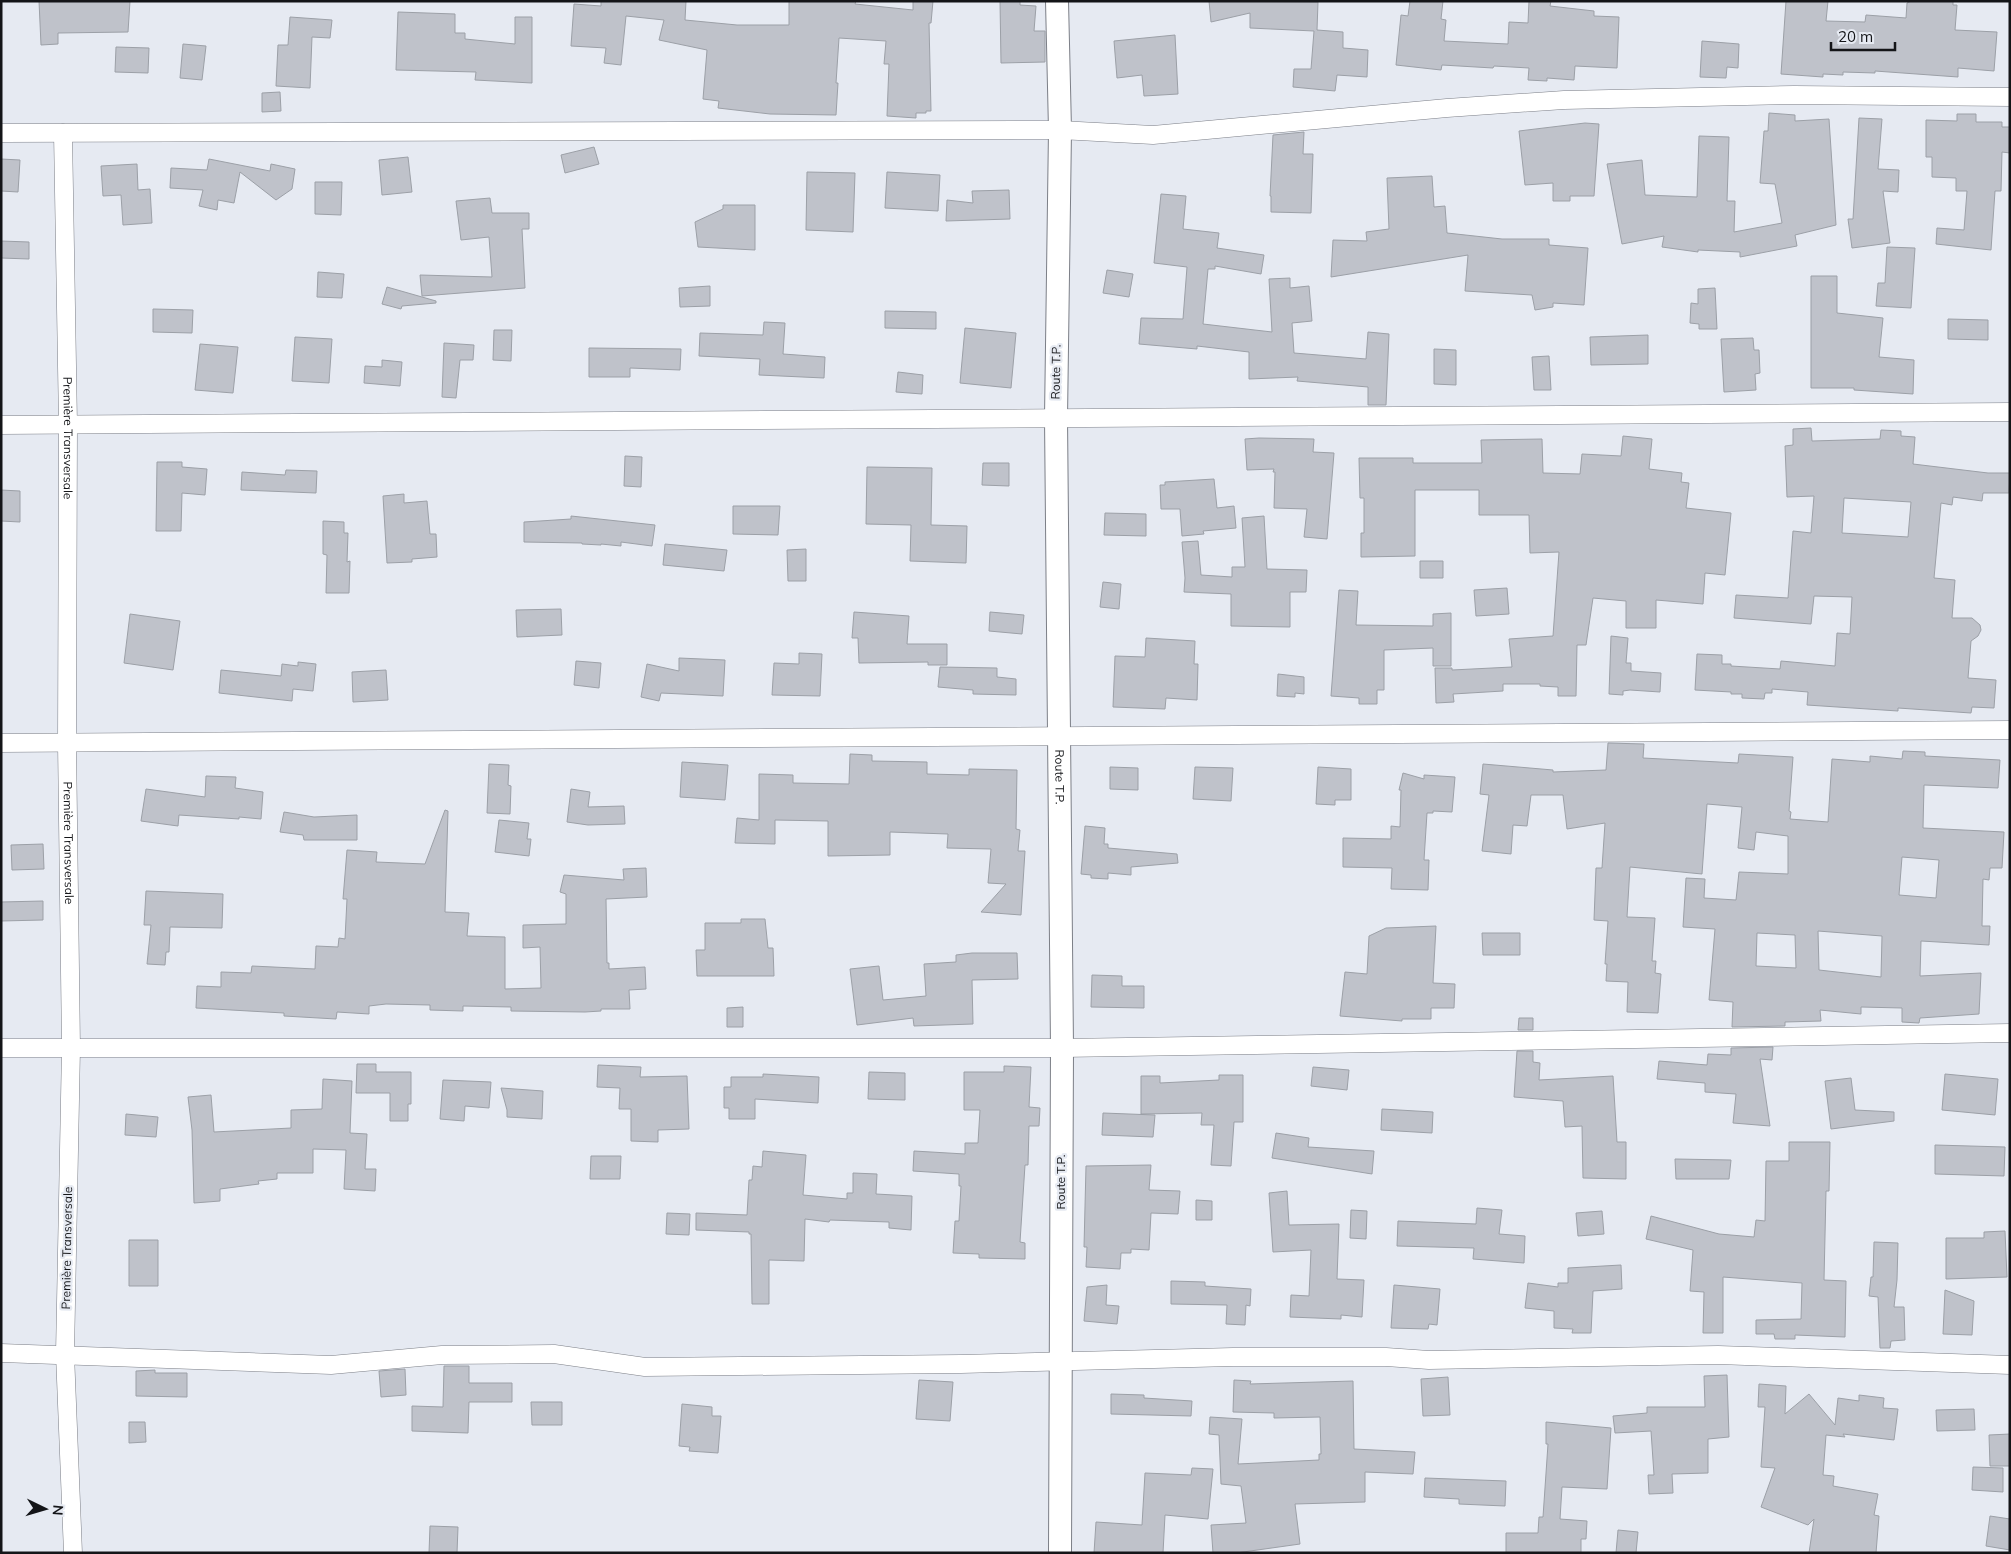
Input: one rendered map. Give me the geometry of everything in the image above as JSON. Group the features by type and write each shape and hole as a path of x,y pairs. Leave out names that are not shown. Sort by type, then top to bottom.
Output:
{"street":[{"name":"Route T.P.","path":"1057,1 1060,130 1056,418 1062,1048 1060,1553"},
{"path":"1,133 1060,130 1153,135 1447,108 1564,100 1794,96 2010,97"},
{"name":"Première Transversale","path":"64,133 68,424 70,1048 65,1354 73,1553"},
{"path":"1,425 2010,412"},
{"path":"1,743 2010,730"},
{"path":"1,1048 1062,1048 2010,1034"},
{"path":"1,1353 331,1365 442,1355 554,1354 645,1367 961,1364 1233,1357 1386,1357 1429,1360 1718,1355 2010,1365"}],"building":[{"path":"39,1 130,1 128,32 58,33 58,44 41,45"},
{"path":"601,1 686,1 685,20 737,25 789,25 789,1 856,1 855,4 913,10 913,1 933,1 931,23 929,23 931,111 916,113 916,118 887,116 889,64 884,64 886,41 839,38 836,115 770,114 718,108 719,101 703,99 707,50 659,40 664,20 626,16 621,65 604,63 606,48 571,46 574,4 601,6"},
{"path":"1000,1 1020,1 1020,5 1036,6 1034,31 1045,31 1045,62 1001,63"},
{"path":"1209,1 1318,2 1317,30 1343,32 1343,48 1368,50 1367,77 1337,75 1335,91 1293,87 1294,69 1311,69 1314,31 1250,28 1250,13 1211,22"},
{"path":"1410,1 1443,1 1441,19 1446,20 1444,41 1508,44 1509,22 1528,23 1529,1 1551,1 1550,6 1594,11 1594,16 1619,17 1617,68 1575,66 1574,80 1547,78 1547,81 1528,80 1529,68 1442,65 1441,70 1396,65 1401,15 1408,16"},
{"path":"1786,1 1828,1 1826,21 1865,22 1866,15 1906,18 1907,3 1911,1 1953,1 1953,5 1957,5 1955,30 1997,32 1994,71 1958,68 1958,77 1875,71 1875,73 1843,72 1843,75 1823,74 1823,77 1781,74"},
{"path":"398,12 455,14 455,33 465,33 465,39 515,44 515,17 532,17 532,83 475,80 476,72 396,70"},
{"path":"290,17 332,20 330,38 312,37 310,88 276,86 278,45 288,45"},
{"path":"1175,35 1178,94 1144,96 1142,75 1117,78 1114,41"},
{"path":"1702,41 1739,44 1738,68 1727,67 1726,78 1700,77"},
{"path":"183,44 206,46 202,80 180,78"},
{"path":"116,47 149,48 148,73 115,72"},
{"path":"280,92 281,111 262,112 262,93"},
{"path":"1769,113 1795,115 1795,121 1829,119 1836,225 1795,235 1797,246 1740,257 1740,252 1698,250 1698,252 1662,247 1664,236 1622,244 1607,164 1642,160 1645,195 1697,197 1699,136 1729,137 1727,201 1735,201 1734,232 1782,223 1775,184 1760,183 1764,131 1768,131"},
{"path":"1957,114 1976,114 1976,122 2002,122 2002,127 2010,127 2010,153 2002,152 2001,191 1995,191 1991,250 1936,244 1937,228 1964,230 1967,191 1956,191 1956,178 1932,177 1932,157 1926,157 1926,120 1957,121"},
{"path":"1859,118 1882,119 1878,169 1899,170 1898,192 1883,191 1890,243 1852,248 1848,219 1853,219"},
{"path":"1585,123 1599,124 1594,196 1570,196 1570,201 1553,201 1553,183 1525,185 1519,131"},
{"path":"1304,132 1303,154 1313,154 1311,213 1271,212 1273,135"},
{"path":"594,147 599,164 565,173 561,155"},
{"path":"408,157 412,192 382,195 379,160"},
{"path":"1,159 20,160 18,192 1,191"},
{"path":"209,159 270,171 271,164 295,169 292,189 276,200 240,172 234,203 218,200 217,210 199,206 203,190 170,188 171,168 207,170"},
{"path":"137,164 138,190 150,189 152,223 123,225 121,195 103,196 101,166"},
{"path":"807,172 855,173 853,232 806,230"},
{"path":"887,172 940,175 938,211 885,208"},
{"path":"1432,176 1434,207 1445,206 1447,233 1502,239 1549,239 1549,245 1588,248 1584,305 1553,303 1553,307 1535,310 1532,295 1465,291 1468,255 1331,277 1333,240 1367,241 1366,232 1389,229 1387,178"},
{"path":"315,182 342,182 341,215 315,214"},
{"path":"1009,190 1010,219 946,221 947,200 973,203 972,191"},
{"path":"1161,194 1186,196 1183,229 1219,233 1217,248 1264,255 1261,274 1215,266 1215,269 1208,269 1203,324 1272,332 1269,279 1290,278 1290,288 1309,286 1312,321 1292,323 1294,353 1366,359 1368,332 1389,334 1386,405 1368,405 1368,387 1297,381 1298,377 1249,379 1249,352 1197,346 1197,349 1139,344 1141,318 1183,319 1187,267 1154,263"},
{"path":"490,198 492,213 529,213 529,229 522,229 525,288 422,296 420,275 492,277 489,237 461,240 456,201"},
{"path":"723,205 755,205 755,250 698,247 695,222 723,209"},
{"path":"1,241 29,242 29,259 1,258"},
{"path":"1887,247 1915,248 1911,308 1876,306 1878,283 1885,283"},
{"path":"1107,270 1133,274 1129,297 1103,293"},
{"path":"318,272 344,274 342,298 317,297"},
{"path":"1811,276 1837,276 1837,313 1883,318 1879,357 1914,360 1913,394 1854,390 1854,388 1811,388"},
{"path":"710,286 710,306 680,307 679,288"},
{"path":"387,287 436,301 436,303 402,306 401,309 382,304"},
{"path":"1715,288 1717,329 1699,329 1699,324 1690,323 1691,303 1698,304 1698,289"},
{"path":"153,309 193,310 192,333 153,332"},
{"path":"885,311 936,312 936,329 885,328"},
{"path":"1948,319 1988,320 1988,340 1948,339"},
{"path":"764,322 785,323 783,354 825,357 824,378 759,375 760,359 699,356 700,333 763,335"},
{"path":"965,328 1016,333 1011,388 960,383"},
{"path":"494,330 512,330 511,361 493,360"},
{"path":"1648,335 1648,364 1591,365 1590,337"},
{"path":"295,337 332,339 329,383 292,381"},
{"path":"1753,338 1754,350 1759,350 1760,373 1755,374 1756,390 1724,392 1721,339"},
{"path":"444,343 474,345 473,360 460,360 456,398 442,397"},
{"path":"200,344 238,347 233,393 195,390"},
{"path":"589,348 681,349 680,370 630,368 630,377 589,377"},
{"path":"1434,349 1456,350 1456,385 1434,384"},
{"path":"1549,356 1551,390 1534,390 1532,357"},
{"path":"382,360 402,362 400,386 364,383 365,366 382,367"},
{"path":"898,372 923,375 922,394 896,392"},
{"path":"1811,428 1812,441 1880,439 1881,430 1901,431 1901,436 1915,437 1913,464 1988,473 2010,473 2009,493 1983,493 1982,501 1953,497 1952,505 1941,503 1934,578 1955,580 1952,618 1972,618 1980,625 1981,630 1978,636 1971,641 1968,678 1996,680 1994,708 1972,707 1971,713 1898,708 1898,711 1807,705 1808,692 1772,689 1772,693 1765,693 1764,699 1742,698 1742,694 1731,694 1731,692 1695,690 1697,654 1722,655 1722,664 1731,664 1731,666 1780,669 1781,661 1835,666 1837,633 1850,634 1852,597 1814,596 1811,624 1734,618 1736,595 1788,598 1793,531 1811,533 1814,496 1787,497 1785,446 1793,445 1793,429","holes":["1844,498 1911,502 1908,537 1842,533"]},
{"path":"1623,436 1652,439 1649,469 1682,473 1681,482 1689,483 1686,508 1731,513 1725,575 1705,573 1703,604 1656,600 1656,628 1626,628 1626,601 1593,598 1586,645 1577,645 1576,696 1558,696 1558,687 1540,686 1540,684 1503,684 1503,691 1453,694 1454,702 1436,703 1435,668 1452,668 1452,670 1512,667 1509,639 1553,636 1559,552 1530,553 1529,515 1479,515 1479,490 1415,490 1415,556 1361,557 1361,533 1364,533 1364,498 1360,498 1359,458 1413,458 1413,463 1482,463 1481,440 1542,439 1543,473 1580,474 1582,454 1621,456"},
{"path":"1245,439 1314,439 1313,452 1334,453 1327,539 1304,537 1307,509 1274,508 1274,469 1247,470"},
{"path":"625,456 642,457 641,487 624,486"},
{"path":"157,462 182,462 182,467 207,469 205,495 182,493 181,531 156,531"},
{"path":"983,463 1009,463 1009,486 982,485"},
{"path":"867,467 932,468 931,525 967,526 966,563 910,561 911,525 866,524"},
{"path":"286,470 317,471 316,493 241,490 242,472 285,475"},
{"path":"1214,479 1217,508 1234,506 1236,528 1203,531 1204,534 1182,536 1180,509 1161,509 1160,485 1165,485 1165,482"},
{"path":"1,490 20,491 20,522 1,521"},
{"path":"404,494 404,503 427,501 430,534 436,534 437,557 412,559 412,562 387,563 383,496"},
{"path":"733,506 780,506 778,535 733,534"},
{"path":"1105,513 1146,514 1146,536 1104,535"},
{"path":"571,516 655,525 652,546 621,542 621,546 524,542 524,522 571,519"},
{"path":"1264,516 1267,569 1307,570 1306,592 1290,592 1290,627 1231,626 1231,594 1184,592 1185,578 1182,542 1198,541 1201,575 1232,577 1232,567 1245,567 1242,518"},
{"path":"323,521 344,522 344,533 348,533 347,562 350,561 349,593 326,593 327,555 323,554"},
{"path":"665,544 727,550 724,571 663,565"},
{"path":"806,549 806,581 788,581 787,550"},
{"path":"1420,561 1443,561 1443,578 1420,578"},
{"path":"1103,582 1121,584 1119,609 1100,607"},
{"path":"1507,588 1509,614 1476,616 1474,590"},
{"path":"1339,590 1358,591 1356,625 1433,626 1433,614 1451,613 1451,666 1433,666 1433,648 1384,650 1384,690 1377,690 1377,704 1359,704 1359,698 1331,696"},
{"path":"561,609 562,635 517,637 516,610"},
{"path":"854,612 909,616 907,644 947,644 947,665 928,665 928,662 859,663 858,638 852,638"},
{"path":"990,612 1024,615 1022,634 989,631"},
{"path":"130,614 180,621 173,670 124,663"},
{"path":"1611,636 1628,638 1626,663 1631,663 1631,671 1661,673 1660,692 1630,690 1623,691 1623,695 1609,694"},
{"path":"1146,638 1195,641 1194,664 1198,664 1197,700 1166,698 1165,709 1113,707 1115,656 1145,657"},
{"path":"799,653 822,654 820,696 772,695 774,663 799,664"},
{"path":"679,658 725,660 723,696 661,693 659,701 641,697 647,664 679,671"},
{"path":"576,661 601,663 599,688 574,685"},
{"path":"298,662 316,664 313,691 293,689 292,701 219,693 221,670 281,676 282,664 298,666"},
{"path":"940,667 997,668 997,677 1016,679 1016,695 973,694 973,690 938,687"},
{"path":"386,670 388,700 353,702 352,672"},
{"path":"1278,674 1304,677 1304,694 1295,693 1295,697 1277,696"},
{"path":"1608,743 1644,744 1643,758 1738,763 1739,754 1793,757 1790,819 1828,822 1832,759 1870,762 1870,756 1902,759 1903,751 1925,752 1925,756 2000,760 1998,788 1924,785 1923,828 2004,832 2002,868 1990,868 1989,880 1983,879 1982,926 1990,926 1989,945 1921,941 1920,976 1981,973 1979,1014 1920,1018 1919,1023 1902,1022 1902,1008 1861,1007 1861,1014 1820,1010 1821,1021 1785,1022 1785,1026 1732,1027 1733,1002 1709,1000 1715,929 1683,927 1686,878 1705,879 1704,898 1736,900 1739,872 1788,874 1788,836 1756,832 1754,850 1738,848 1742,807 1707,804 1702,874 1630,867 1627,917 1655,918 1652,961 1656,961 1655,973 1661,974 1658,1013 1627,1012 1628,982 1606,981 1607,964 1605,964 1608,921 1594,920 1596,868 1602,868 1605,823 1567,829 1563,795 1531,795 1527,826 1513,825 1511,854 1482,851 1489,795 1480,794 1483,764 1553,770 1553,772 1606,770","holes":["1902,857 1939,860 1936,898 1899,895","1818,931 1882,936 1881,977 1819,970","1757,933 1795,935 1796,968 1756,966"]},
{"path":"850,754 872,755 872,761 927,762 927,774 969,775 969,769 1017,770 1016,829 1020,830 1018,851 1025,851 1021,915 981,912 1006,884 988,883 991,849 947,848 948,834 890,832 890,855 828,856 828,821 775,820 775,844 735,843 737,818 759,820 759,774 793,775 793,783 849,784"},
{"path":"682,762 728,765 725,800 680,797"},
{"path":"489,764 509,765 508,785 511,786 510,814 487,813"},
{"path":"1110,767 1138,768 1138,790 1110,789"},
{"path":"1195,767 1233,768 1231,801 1193,799"},
{"path":"1318,767 1351,769 1351,800 1335,800 1335,805 1316,804"},
{"path":"1403,773 1424,779 1424,775 1455,777 1452,812 1433,811 1433,813 1427,813 1424,860 1429,860 1428,890 1391,889 1392,868 1343,867 1343,838 1391,839 1391,826 1400,827 1401,790 1399,790"},
{"path":"206,776 236,777 235,788 263,792 261,819 179,815 178,826 141,821 146,789 205,797"},
{"path":"571,789 590,792 588,807 624,806 625,824 588,825 567,822"},
{"path":"445,810 448,811 445,912 469,913 467,936 505,937 505,989 541,988 540,947 523,948 523,925 566,924 566,894 560,892 564,875 624,880 623,869 646,868 647,897 606,899 607,963 609,963 609,969 645,967 646,989 629,990 630,1009 601,1009 601,1011 585,1012 511,1011 511,1007 463,1006 463,1011 430,1010 430,1005 386,1004 369,1006 369,1014 337,1012 336,1019 284,1016 284,1013 196,1008 197,986 221,987 221,972 251,973 252,966 315,969 316,946 338,947 339,938 345,939 347,899 343,899 347,850 377,852 376,862 425,864"},
{"path":"284,812 314,817 357,815 357,840 304,840 303,835 280,832"},
{"path":"499,820 529,823 527,839 531,839 529,856 495,852"},
{"path":"1085,826 1105,828 1104,844 1108,844 1108,848 1177,854 1178,863 1131,867 1131,875 1108,873 1108,879 1091,878 1091,875 1081,874"},
{"path":"43,844 44,869 12,870 11,845"},
{"path":"146,891 223,894 222,928 170,927 169,952 166,952 165,965 147,964 151,925 144,925"},
{"path":"43,901 43,920 1,921 1,902"},
{"path":"741,919 765,919 768,948 773,948 774,976 697,976 696,950 705,950 705,923 741,923"},
{"path":"1436,926 1433,983 1455,984 1454,1008 1431,1008 1431,1019 1402,1019 1402,1021 1340,1016 1345,972 1367,974 1369,936 1386,928"},
{"path":"1482,933 1520,933 1520,955 1483,955"},
{"path":"1017,953 1018,979 972,980 973,1024 914,1026 913,1018 857,1025 850,969 879,966 883,1000 926,996 924,964 956,962 956,955"},
{"path":"1092,975 1122,976 1122,986 1144,986 1144,1008 1091,1007"},
{"path":"743,1007 743,1027 727,1027 727,1008"},
{"path":"1519,1018 1533,1018 1533,1030 1518,1030"},
{"path":"1773,1047 1772,1060 1760,1059 1770,1126 1733,1123 1736,1094 1705,1092 1705,1083 1657,1079 1659,1061 1707,1065 1708,1054 1731,1055 1731,1048"},
{"path":"1517,1051 1533,1051 1533,1062 1540,1063 1539,1080 1613,1076 1617,1142 1626,1142 1626,1179 1583,1178 1582,1126 1565,1127 1563,1101 1514,1097"},
{"path":"357,1064 376,1064 376,1072 411,1072 411,1104 408,1104 408,1121 390,1121 390,1093 356,1093"},
{"path":"598,1065 641,1067 640,1077 687,1076 689,1129 658,1130 658,1142 631,1141 631,1109 619,1109 620,1088 597,1087"},
{"path":"1004,1066 1031,1067 1029,1107 1040,1108 1039,1126 1029,1126 1028,1165 1025,1165 1020,1242 1025,1243 1025,1259 979,1258 979,1254 953,1253 955,1221 959,1221 961,1186 959,1186 959,1174 913,1171 914,1151 965,1154 965,1143 978,1143 980,1110 964,1110 964,1072 1004,1072"},
{"path":"1313,1067 1349,1070 1347,1090 1311,1086"},
{"path":"869,1072 905,1073 905,1100 868,1099"},
{"path":"763,1074 819,1077 818,1103 755,1099 755,1119 729,1119 729,1108 724,1108 724,1087 731,1087 731,1077 763,1077"},
{"path":"1945,1074 1998,1079 1995,1115 1942,1110"},
{"path":"1219,1075 1243,1075 1243,1122 1234,1122 1231,1166 1211,1165 1214,1125 1201,1125 1202,1113 1141,1114 1141,1076 1160,1076 1160,1083 1219,1080"},
{"path":"1851,1078 1855,1110 1894,1112 1894,1121 1831,1129 1825,1081"},
{"path":"323,1079 352,1081 350,1133 367,1134 365,1169 376,1169 375,1191 344,1189 346,1150 313,1149 313,1173 277,1173 277,1179 258,1181 259,1184 220,1189 220,1201 194,1203 192,1130 188,1097 211,1095 214,1132 291,1128 291,1110 322,1109"},
{"path":"443,1080 491,1082 489,1108 465,1106 464,1121 440,1119"},
{"path":"501,1088 543,1091 542,1119 507,1117"},
{"path":"1382,1109 1433,1112 1432,1133 1381,1130"},
{"path":"1103,1113 1155,1115 1153,1137 1102,1135"},
{"path":"126,1114 158,1117 156,1137 125,1135"},
{"path":"1276,1133 1309,1138 1308,1147 1374,1151 1372,1174 1272,1158"},
{"path":"1789,1142 1830,1142 1829,1191 1826,1191 1824,1280 1846,1281 1845,1337 1795,1335 1795,1339 1775,1339 1774,1334 1756,1334 1756,1320 1801,1319 1802,1283 1723,1277 1723,1333 1703,1333 1704,1292 1690,1291 1693,1250 1646,1239 1651,1216 1719,1234 1754,1237 1756,1220 1765,1221 1766,1161 1789,1161"},
{"path":"1935,1145 2005,1147 2004,1176 1935,1174"},
{"path":"763,1151 806,1155 803,1195 847,1199 847,1193 853,1193 853,1173 877,1174 876,1194 912,1196 911,1230 889,1228 889,1222 830,1220 829,1222 805,1219 804,1261 769,1260 769,1304 752,1304 751,1234 749,1232 696,1230 696,1213 747,1215 749,1180 752,1180 753,1166 762,1167"},
{"path":"591,1156 621,1156 620,1179 590,1179"},
{"path":"1675,1159 1731,1160 1729,1179 1676,1179"},
{"path":"1151,1165 1149,1190 1180,1191 1178,1214 1151,1213 1149,1250 1131,1249 1131,1253 1121,1253 1120,1269 1086,1267 1087,1247 1084,1247 1086,1166"},
{"path":"1287,1191 1289,1225 1339,1224 1337,1279 1364,1280 1362,1317 1341,1315 1341,1319 1290,1317 1291,1295 1309,1296 1311,1250 1273,1252 1269,1193"},
{"path":"1196,1200 1212,1201 1212,1220 1196,1220"},
{"path":"1477,1208 1502,1210 1499,1234 1525,1236 1524,1263 1473,1259 1474,1248 1397,1246 1398,1221 1476,1224"},
{"path":"1351,1210 1367,1211 1366,1239 1350,1238"},
{"path":"1602,1211 1604,1234 1578,1236 1576,1213"},
{"path":"667,1213 690,1214 689,1235 666,1234"},
{"path":"2005,1231 2007,1277 1946,1279 1946,1238 1984,1238 1984,1232"},
{"path":"129,1240 158,1240 158,1286 129,1286"},
{"path":"1874,1242 1898,1243 1894,1307 1904,1307 1905,1340 1891,1341 1890,1348 1880,1348 1878,1297 1869,1296 1871,1277 1873,1277"},
{"path":"1621,1265 1622,1289 1593,1291 1591,1333 1572,1333 1573,1329 1554,1328 1554,1311 1525,1308 1528,1283 1558,1287 1558,1283 1568,1283 1568,1268"},
{"path":"1171,1281 1205,1282 1205,1286 1251,1289 1250,1306 1246,1305 1245,1325 1226,1324 1227,1305 1171,1304"},
{"path":"1107,1285 1106,1305 1119,1306 1117,1324 1084,1321 1087,1287"},
{"path":"1394,1285 1440,1289 1437,1325 1429,1324 1428,1329 1391,1328"},
{"path":"1945,1290 1974,1301 1972,1335 1943,1334"},
{"path":"444,1366 469,1366 469,1383 512,1383 512,1402 469,1402 468,1433 412,1431 412,1406 443,1407"},
{"path":"405,1369 406,1395 381,1397 379,1371"},
{"path":"155,1370 155,1373 187,1373 187,1397 136,1396 136,1371"},
{"path":"1727,1375 1729,1437 1708,1439 1708,1473 1672,1474 1673,1493 1649,1494 1648,1475 1654,1475 1651,1431 1615,1433 1613,1416 1647,1413 1647,1407 1705,1407 1704,1376"},
{"path":"1448,1377 1450,1415 1423,1416 1421,1379"},
{"path":"919,1380 953,1382 950,1421 916,1419"},
{"path":"1234,1380 1251,1381 1250,1384 1353,1381 1354,1449 1415,1452 1413,1474 1365,1472 1365,1502 1295,1504 1300,1544 1236,1553 1213,1553 1211,1525 1246,1523 1241,1486 1221,1484 1219,1435 1209,1434 1210,1417 1242,1419 1238,1464 1319,1460 1319,1454 1321,1454 1320,1417 1274,1418 1274,1413 1233,1412"},
{"path":"1759,1384 1786,1386 1785,1414 1809,1394 1835,1425 1838,1398 1859,1401 1859,1395 1884,1398 1883,1408 1898,1409 1894,1440 1843,1434 1845,1437 1826,1435 1823,1475 1834,1476 1833,1486 1878,1494 1874,1515 1879,1516 1876,1553 1809,1553 1814,1519 1808,1525 1761,1507 1775,1468 1761,1467 1765,1407 1758,1407"},
{"path":"1111,1394 1144,1395 1144,1398 1192,1401 1191,1416 1111,1414"},
{"path":"531,1402 562,1402 562,1425 532,1425"},
{"path":"682,1404 712,1407 712,1416 721,1416 718,1453 689,1451 690,1447 679,1446"},
{"path":"1974,1409 1975,1430 1937,1431 1936,1410"},
{"path":"129,1422 145,1422 146,1442 129,1443"},
{"path":"1546,1422 1611,1428 1607,1489 1562,1487 1560,1519 1587,1521 1586,1539 1581,1539 1581,1553 1506,1553 1506,1533 1538,1533 1539,1517 1543,1517 1548,1444 1546,1444"},
{"path":"2010,1434 2010,1466 1990,1466 1989,1435"},
{"path":"1973,1467 2003,1468 2003,1492 1972,1490"},
{"path":"1192,1468 1213,1469 1208,1519 1165,1515 1163,1553 1094,1553 1096,1522 1142,1525 1145,1473 1191,1475"},
{"path":"1425,1478 1506,1481 1505,1506 1459,1504 1459,1499 1424,1497"},
{"path":"1990,1516 2010,1519 2010,1550 1986,1546"},
{"path":"430,1526 458,1527 457,1553 429,1553"},
{"path":"1618,1530 1638,1532 1636,1553 1616,1553"}]}
